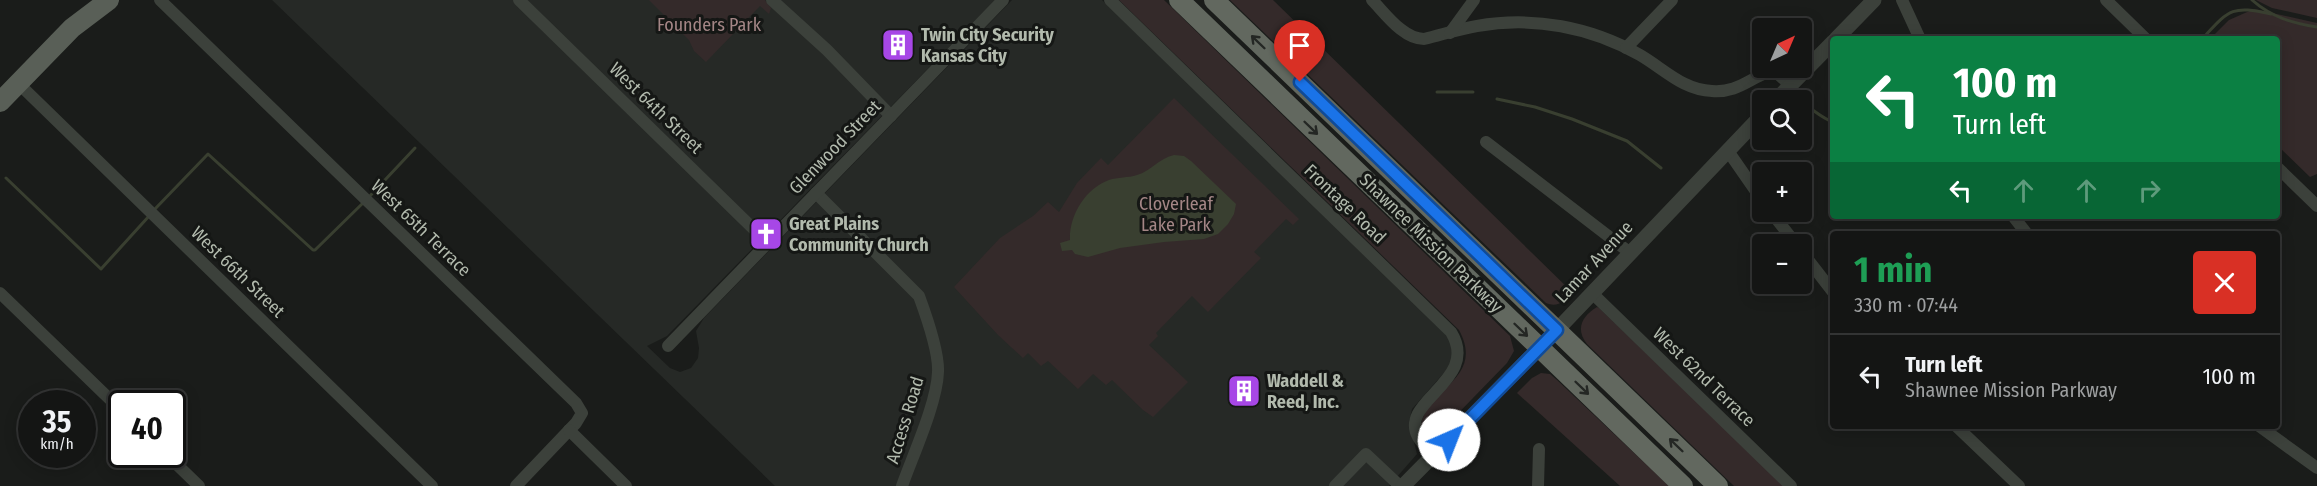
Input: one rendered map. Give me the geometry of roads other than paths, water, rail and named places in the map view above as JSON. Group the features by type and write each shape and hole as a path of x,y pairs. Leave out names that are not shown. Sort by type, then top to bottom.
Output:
{"highway":[{"name":"Shawnee Mission Parkway","path":"1179,0 1683,486"},
{"name":"Shawnee Mission Parkway","path":"1214,0 1718,486"}],"main road":[{"path":"72,28 91,0"},
{"path":"0,102 72,28 109,0"}],"street":[{"name":"West 65th Terrace","path":"160,0 576,403 582,413 569,430"},
{"name":"West 64th Street","path":"519,0 768,243"},
{"path":"772,0 827,50 891,116"},
{"name":"Glenwood Street","path":"668,346 1003,0"},
{"name":"Frontage Road","path":"1110,0 1450,332 1456,341 1458,351 1456,366 1416,417 1415,427 1418,437 1434,455"},
{"path":"1372,0 1396,24 1415,38 1424,39 1490,25 1540,24 1585,32 1626,48 1683,84 1698,89 1715,92 1733,89 1769,71 1777,73 1790,85"},
{"path":"1450,33 1474,0"},
{"path":"1626,48 1672,0"},
{"path":"1838,36 1874,0"},
{"path":"1902,0 1919,36"},
{"path":"2106,0 2142,36"},
{"path":"1785,90 1830,44"},
{"name":"West 66th Street","path":"18,83 432,486"},
{"name":"Lamar Avenue","path":"1401,486 1540,348 1629,252 1752,126"},
{"path":"1486,142 1629,252"},
{"path":"1728,151 1752,186"},
{"path":"2280,170 2317,206"},
{"name":"Access Road","path":"816,193 919,296 924,310 938,371 934,397 902,486"},
{"path":"2015,219 2025,231"},
{"path":"1779,222 1788,234"},
{"path":"1812,265 1830,288"},
{"path":"0,293 108,397"},
{"name":"West 62nd Terrace","path":"1592,293 1791,486"},
{"path":"1959,429 2019,486"},
{"path":"2263,429 2317,468"},
{"path":"516,486 569,430 626,486"},
{"path":"1538,486 1539,449"},
{"path":"1335,486 1366,454 1401,486"},
{"path":"180,468 199,486"}],"waterway":[{"path":"2252,0 2282,18 2317,27"},
{"path":"2205,36 2232,12 2247,10 2271,14"},
{"path":"1437,92 1473,92"},
{"path":"1497,99 1535,107 1627,141 1661,168"},
{"path":"1812,110 1830,120"},
{"path":"369,197 415,148"},
{"path":"154,210 208,154 313,250 364,202"},
{"path":"6,178 101,269 150,215"}],"place":[{"name":"Twin City Security Kansas City","path":"898,45"},
{"name":"Great Plains Community Church","path":"766,234"},
{"name":"Waddell & Reed, Inc.","path":"1244,391"}],"park label":[{"name":"Founders Park","path":"709,25"},
{"name":"Cloverleaf Lake Park","path":"1176,214"}]}
